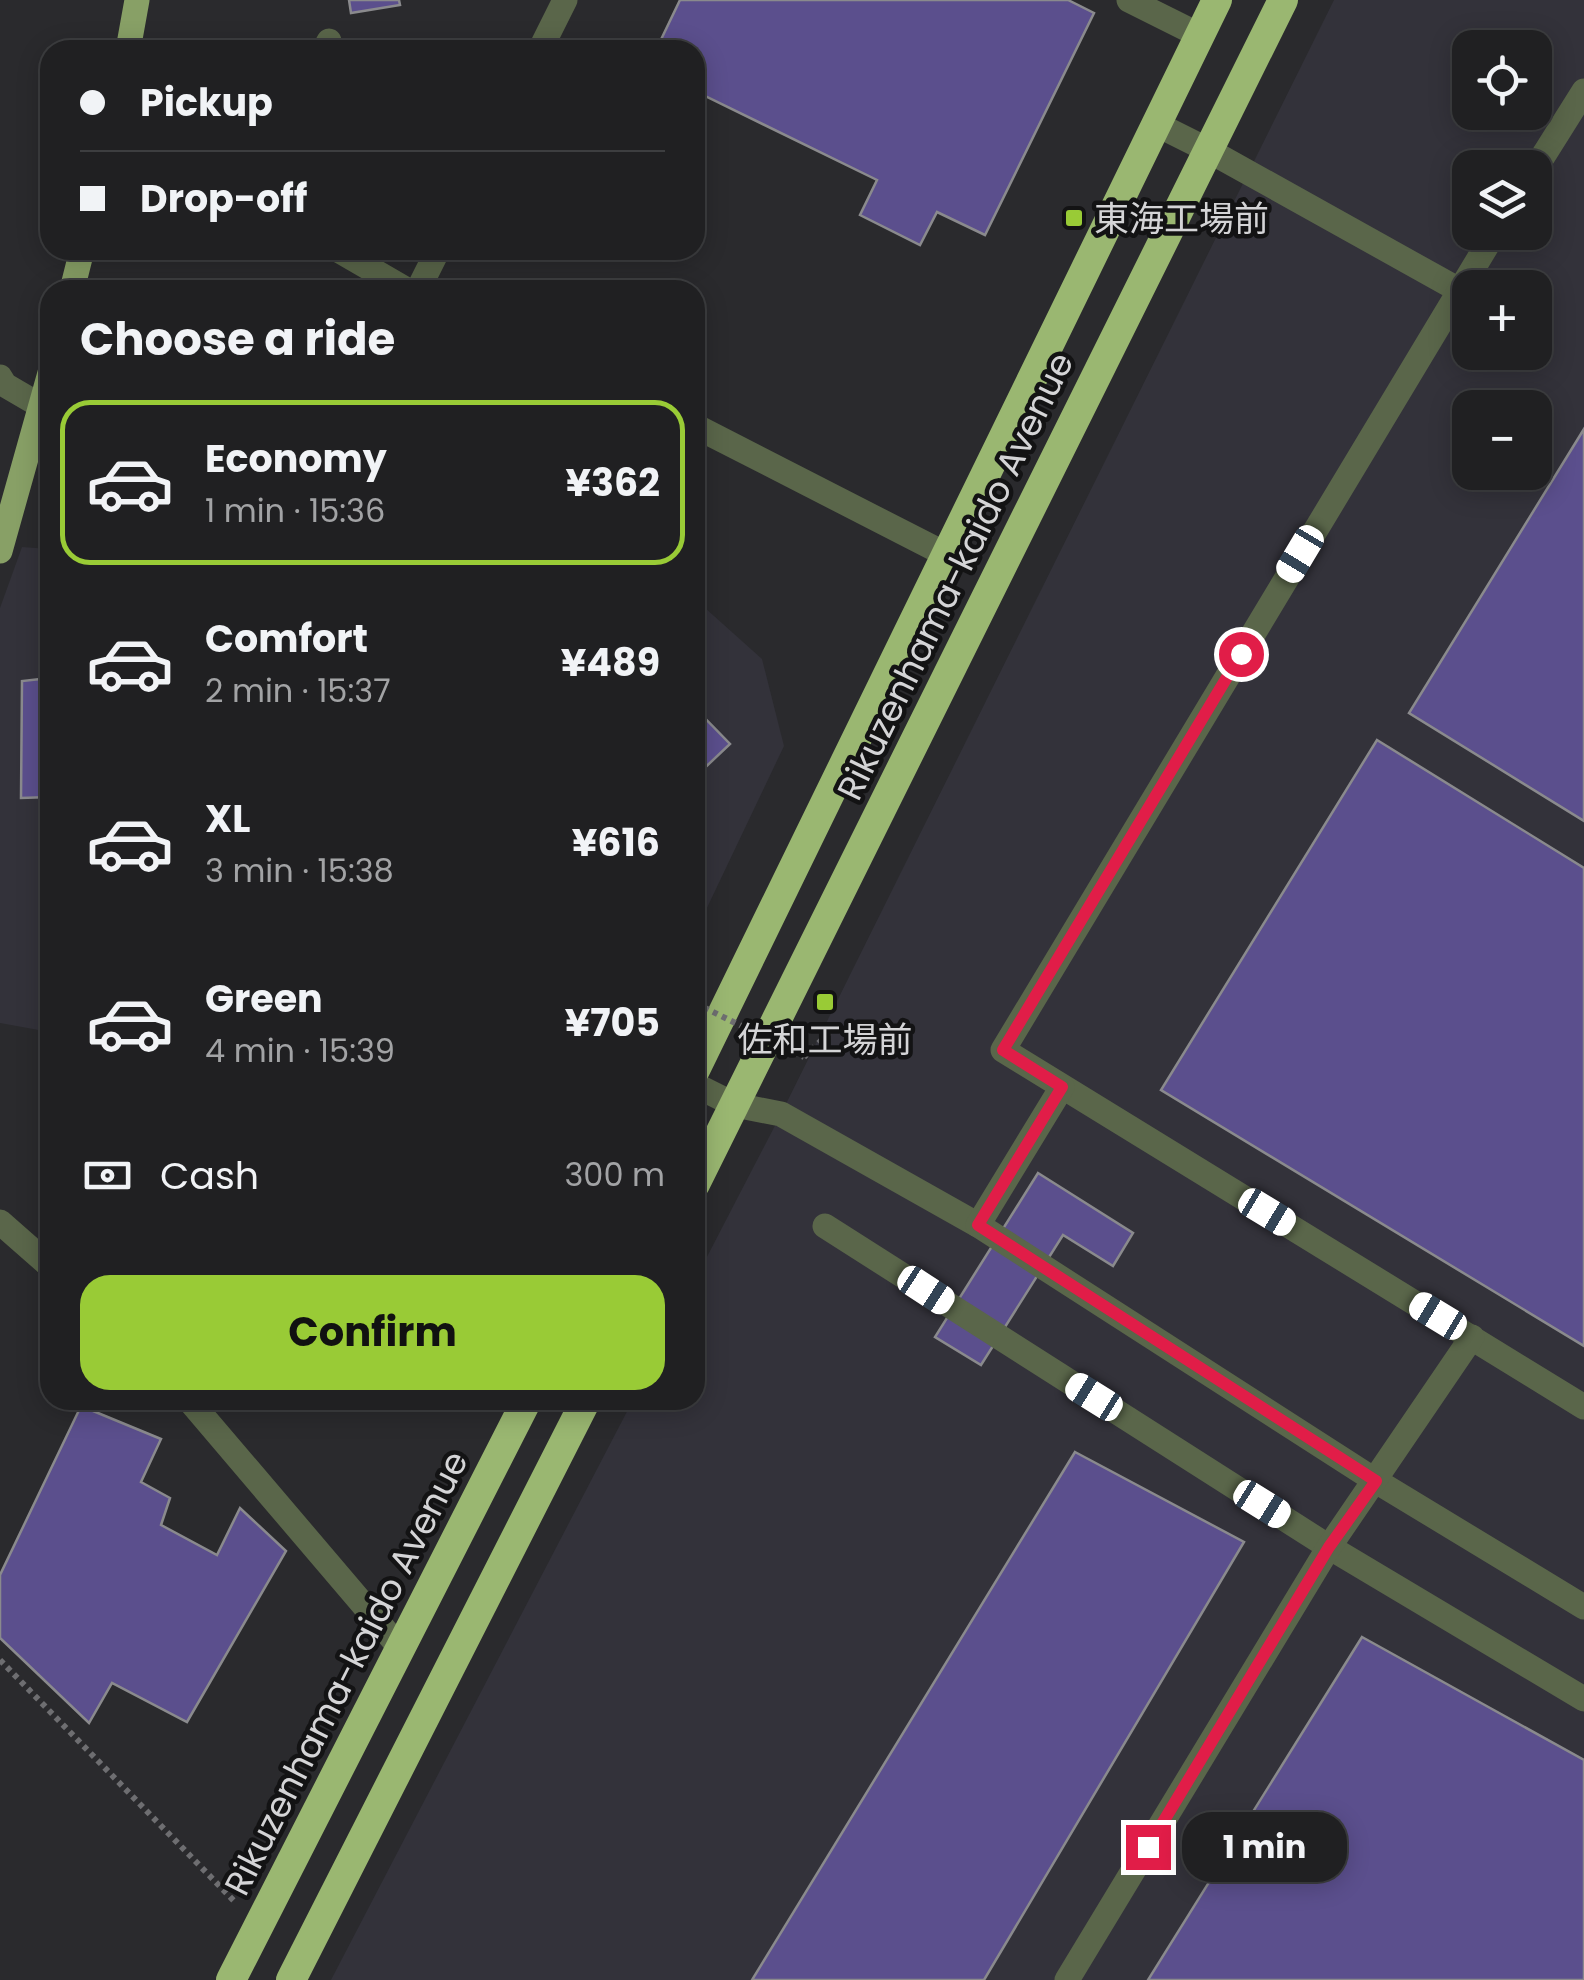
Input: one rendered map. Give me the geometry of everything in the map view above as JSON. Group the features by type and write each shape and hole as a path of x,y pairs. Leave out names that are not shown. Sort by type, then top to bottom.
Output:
{"highway":[{"name":"Rikuzenhama-kaido Avenue","path":"705,1050 1217,0"},
{"name":"Rikuzenhama-kaido Avenue","path":"705,1164 1283,0"},
{"name":"Rikuzenhama-kaido Avenue","path":"231,1980 522,1410"},
{"path":"292,1980 581,1410"}],"main road":[{"path":"130,40 137,0"},
{"path":"0,550 40,413"}],"street":[{"path":"545,40 565,0"},
{"path":"1130,0 1199,35"},
{"path":"1547,150 1584,91"},
{"path":"1156,124 1452,286"},
{"path":"355,260 390,280"},
{"path":"1452,302 1003,1050 1584,1407"},
{"path":"0,377 5,385 40,405"},
{"path":"705,431 947,555"},
{"path":"978,1225 1062,1087"},
{"path":"705,1090 735,1105 781,1114 978,1225 1376,1481 1584,1607"},
{"path":"0,1222 40,1257"},
{"path":"825,1226 1329,1547 1584,1699"},
{"path":"1066,1980 1329,1547 1472,1337"},
{"path":"197,1410 401,1649"}],"path":[{"path":"705,1008 804,1058 828,1034 812,1026 808,1036"},
{"path":"0,1660 260,1927"}],"shaded area":[{"path":"1334,0 1584,0 1584,1980 331,1980 628,1410 705,1410 705,1261"},
{"path":"22,547 40,548 40,1030 0,1023 0,608"},
{"path":"705,608 762,659 784,746 705,912"}],"building":[{"path":"349,0 399,0 400,5 351,13"},
{"path":"680,0 1068,0 1094,13 985,235 937,212 920,245 860,215 877,180 705,96 705,40 661,40"},
{"path":"1584,429 1584,821 1409,713 1546,490 1552,490 1552,481"},
{"path":"40,679 40,797 21,798 22,681"},
{"path":"705,718 730,744 705,768"},
{"path":"1377,740 1584,868 1584,1346 1161,1090"},
{"path":"1038,1173 1133,1233 1113,1266 1063,1235 981,1365 935,1337"},
{"path":"79,1410 91,1410 161,1439 141,1482 170,1498 161,1525 217,1555 240,1508 286,1551 187,1722 112,1683 89,1723 0,1638 0,1575"},
{"path":"1075,1452 1244,1542 984,1980 752,1980"},
{"path":"1362,1637 1584,1760 1584,1980 1148,1980"}],"place":[{"name":"東海工場前","path":"1074,218"},
{"name":"佐和工場前","path":"825,1002"}],"route":[{"path":"1148,1847 1329,1547 1376,1481 978,1225 1062,1087 1003,1050 1241,654"}]}
